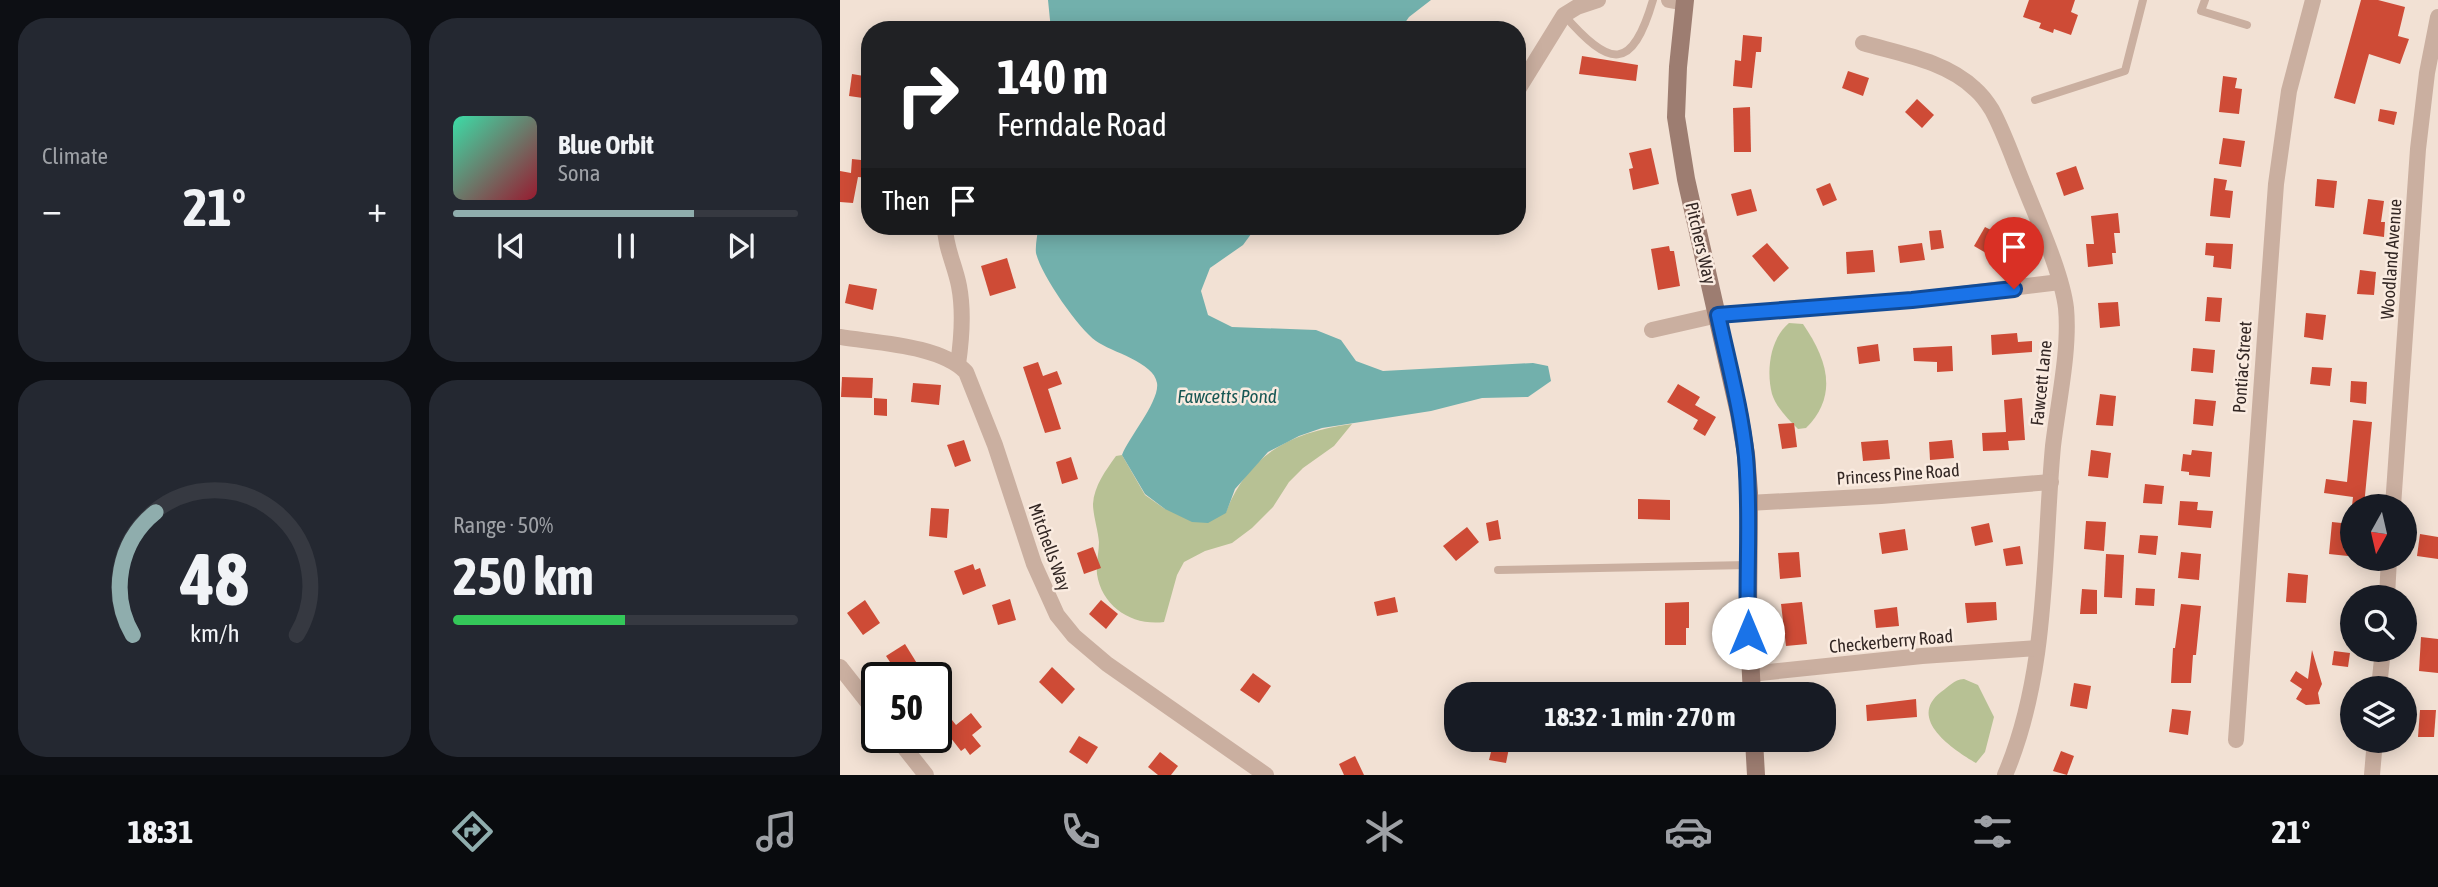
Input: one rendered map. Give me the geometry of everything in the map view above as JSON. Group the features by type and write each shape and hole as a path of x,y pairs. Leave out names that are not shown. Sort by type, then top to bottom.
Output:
{"main road":[{"name":"Pitchers Way","path":"1680,1 1676,117 1686,179 1744,438 1748,503 1751,682"},
{"path":"1755,752 1756,775"}],"street":[{"path":"1526,76 1564,15 1595,0"},
{"name":"Pontiac Street","path":"2236,740 2276,184 2289,91 2312,0"},
{"name":"Woodland Avenue","path":"2394,494 2418,149 2427,72 2438,16"},
{"name":"Fawcett Lane","path":"1863,43 1939,66 1961,78 1982,96 1997,121 2040,226 2060,282 2067,317 2037,648 2025,718 2005,775"},
{"path":"840,337 926,351 958,364 963,334 962,309 959,286 945,235"},
{"path":"1652,330 1718,315 1912,300 2060,282"},
{"name":"Mitchells Way","path":"958,364 971,380 1034,564 1057,615 1073,636 1107,664 1266,775"},
{"name":"Princess Pine Road","path":"1748,503 1881,496 2051,482"},
{"name":"Checkerberry Road","path":"1750,674 1922,656 2037,648"},
{"path":"840,667 861,694"},
{"path":"909,753 926,775"},
{"path":"2372,775 2374,753"}],"lane":[{"path":"1564,15 1594,47 1613,54 1623,54 1637,43 1653,0"},
{"path":"2035,100 2124,71 2143,0"},
{"path":"2204,0 2201,11 2247,25"},
{"path":"1498,570 1748,565"}],"green space":[{"path":"1789,323 1803,324 1818,350 1826,377 1823,403 1806,428 1798,429 1776,404 1769,375 1777,337"},
{"path":"1352,424 1334,446 1303,468 1289,482 1273,507 1252,528 1232,543 1205,551 1184,562 1177,575 1164,622 1141,621 1130,617 1120,612 1105,596 1097,574 1099,542 1093,504 1098,485 1116,456 1122,455 1145,495 1165,509 1226,512 1247,474 1275,449 1310,433"},
{"path":"1964,679 1978,685 1994,717 1985,752 1976,763 1937,733 1929,713 1932,702 1941,692 1954,682"}],"water":[{"path":"1048,0 1431,0 1406,21 1050,21"},
{"name":"Fawcetts Pond","path":"1037,235 1250,235 1243,245 1210,268 1201,291 1208,315 1232,327 1316,330 1341,340 1356,361 1383,371 1533,363 1548,366 1551,381 1528,397 1482,398 1431,411 1322,428 1299,436 1268,452 1235,489 1226,513 1208,523 1192,522 1165,509 1145,494 1122,455 1154,399 1157,383 1154,376 1140,363 1103,345 1088,334 1052,287 1039,263 1036,250"}],"building":[{"path":"2029,0 2075,0 2071,12 2078,15 2071,35 2054,29 2053,33 2039,28 2041,23 2023,17"},
{"path":"2361,0 2378,0 2405,7 2398,36 2409,39 2400,64 2369,54 2355,104 2334,98"},
{"path":"1743,35 1762,37 1761,52 1756,52 1752,88 1733,86 1735,60 1741,61"},
{"path":"1582,56 1638,65 1636,81 1579,74"},
{"path":"1848,71 1869,78 1863,96 1842,88"},
{"path":"852,74 861,76 861,98 849,96"},
{"path":"2223,76 2237,78 2235,88 2242,89 2239,114 2219,112"},
{"path":"1917,99 1934,115 1922,128 1905,112"},
{"path":"1750,107 1751,152 1734,152 1733,108"},
{"path":"2380,109 2397,112 2394,125 2378,121"},
{"path":"2223,138 2245,141 2241,167 2219,164"},
{"path":"1651,148 1659,184 1633,190 1629,169 1633,168 1629,153"},
{"path":"852,159 861,160 861,177 858,177 853,203 840,202 840,171 851,173"},
{"path":"2076,166 2084,189 2064,196 2056,173"},
{"path":"2214,178 2227,180 2225,190 2233,191 2230,218 2210,216"},
{"path":"2317,179 2337,181 2334,208 2315,206"},
{"path":"1830,183 1837,200 1823,206 1816,189"},
{"path":"1751,189 1757,211 1737,216 1731,194"},
{"path":"2368,199 2384,201 2381,222 2385,222 2384,237 2363,234"},
{"path":"2118,213 2120,233 2114,233 2116,253 2112,253 2113,264 2088,267 2086,244 2094,244 2091,216"},
{"path":"1985,227 1997,233 1986,253 1974,246"},
{"path":"1941,230 1944,248 1931,250 1929,231"},
{"path":"1767,243 1789,268 1774,282 1752,256"},
{"path":"1922,243 1925,260 1900,263 1898,246"},
{"path":"2206,243 2233,244 2231,269 2213,267 2214,256 2205,255"},
{"path":"1669,246 1670,251 1674,251 1680,286 1658,290 1651,249"},
{"path":"1873,250 1875,272 1847,274 1846,252"},
{"path":"1007,258 1016,288 990,296 981,266"},
{"path":"2360,270 2376,272 2374,295 2357,294"},
{"path":"849,284 877,289 873,310 845,303"},
{"path":"2207,297 2222,298 2220,322 2205,321"},
{"path":"2118,302 2120,326 2100,328 2098,303"},
{"path":"2306,313 2326,315 2323,340 2304,337"},
{"path":"2017,333 2018,342 2032,341 2032,352 1992,355 1991,335"},
{"path":"1878,344 1880,361 1859,364 1857,347"},
{"path":"1952,346 1953,371 1937,372 1937,362 1914,361 1913,348"},
{"path":"2193,348 2215,350 2213,373 2191,371"},
{"path":"1038,362 1043,376 1057,371 1062,384 1048,389 1061,429 1045,433 1023,367"},
{"path":"2312,367 2332,368 2330,386 2310,384"},
{"path":"842,377 873,378 872,398 841,397"},
{"path":"2351,381 2367,382 2366,404 2350,402"},
{"path":"913,383 941,385 939,405 911,402"},
{"path":"1678,384 1700,397 1695,405 1716,417 1705,436 1693,429 1698,420 1667,402"},
{"path":"2100,394 2116,396 2113,426 2096,425"},
{"path":"874,398 887,399 887,416 874,415"},
{"path":"2022,398 2025,440 2008,441 2009,450 1983,451 1982,433 2006,432 2004,400"},
{"path":"2195,399 2216,401 2213,426 2193,424"},
{"path":"2353,420 2372,422 2365,494 2324,493 2326,479 2347,482"},
{"path":"1794,423 1797,447 1782,449 1778,424"},
{"path":"964,440 971,461 955,467 947,445"},
{"path":"1888,440 1890,459 1863,461 1861,442"},
{"path":"1952,440 1954,458 1930,460 1929,442"},
{"path":"2091,450 2111,453 2108,478 2088,476"},
{"path":"2192,450 2212,452 2210,477 2189,475 2189,472 2181,471 2183,454 2191,455"},
{"path":"1071,457 1078,479 1062,484 1056,462"},
{"path":"2145,484 2164,486 2162,504 2143,503"},
{"path":"1638,499 1670,500 1670,520 1638,519"},
{"path":"2180,501 2198,502 2197,510 2213,511 2211,528 2178,525"},
{"path":"931,508 949,509 947,538 929,536"},
{"path":"1498,520 1501,539 1489,541 1486,523"},
{"path":"2086,521 2106,522 2104,551 2084,549"},
{"path":"2332,522 2340,523 2340,555 2329,554"},
{"path":"1989,523 1993,542 1975,546 1971,527"},
{"path":"1467,527 1479,542 1456,561 1443,546"},
{"path":"1905,529 1908,550 1882,554 1879,533"},
{"path":"2420,534 2438,537 2438,559 2417,556"},
{"path":"2140,535 2158,536 2156,555 2138,553"},
{"path":"2020,546 2023,564 2006,566 2003,549"},
{"path":"1093,547 1101,568 1084,574 1077,553"},
{"path":"1799,552 1801,577 1780,579 1778,553"},
{"path":"2181,552 2201,554 2199,580 2178,578"},
{"path":"2106,554 2124,555 2122,598 2104,597"},
{"path":"973,564 975,570 980,568 986,586 963,595 954,571"},
{"path":"2288,573 2308,575 2306,603 2286,602"},
{"path":"2136,588 2155,589 2154,606 2135,605"},
{"path":"2082,589 2097,590 2097,614 2080,614"},
{"path":"1395,597 1398,612 1377,616 1374,602"},
{"path":"1010,599 1016,620 998,625 992,605"},
{"path":"865,600 880,623 863,635 847,613"},
{"path":"1101,600 1118,614 1106,629 1089,614"},
{"path":"1689,602 1686,645 1665,645 1665,603"},
{"path":"1802,602 1807,644 1786,646 1781,604"},
{"path":"1996,602 1997,620 1967,623 1965,603"},
{"path":"2181,604 2201,606 2196,655 2193,655 2191,683 2171,683 2173,648"},
{"path":"1897,607 1899,626 1876,628 1874,610"},
{"path":"2421,637 2438,639 2438,673 2419,671"},
{"path":"905,644 916,662 890,662 886,656"},
{"path":"2312,650 2322,684 2318,693 2320,704 2306,705 2296,699 2302,689 2290,681 2296,671 2308,679"},
{"path":"2334,651 2340,652 2340,662 2349,662 2348,667 2332,665"},
{"path":"1052,667 1075,689 1062,704 1039,682"},
{"path":"1253,673 1271,686 1259,703 1240,690"},
{"path":"2074,683 2091,686 2087,709 2070,706"},
{"path":"1916,699 1917,717 1867,721 1866,705"},
{"path":"2172,709 2191,711 2188,735 2169,732"},
{"path":"2420,710 2436,710 2434,737 2418,737"},
{"path":"971,713 982,727 972,735 981,746 970,755 965,748 961,751 952,739 952,720 956,725"},
{"path":"1079,736 1098,747 1087,764 1069,752"},
{"path":"2061,751 2074,756 2067,775 2053,771"},
{"path":"1160,752 1178,766 1171,775 1158,775 1148,767"},
{"path":"1491,752 1508,752 1506,763 1489,760"},
{"path":"1355,756 1364,775 1344,775 1339,764"}],"route":[{"path":"1748,633 1749,493 1746,454 1718,315 2014,289"}]}
